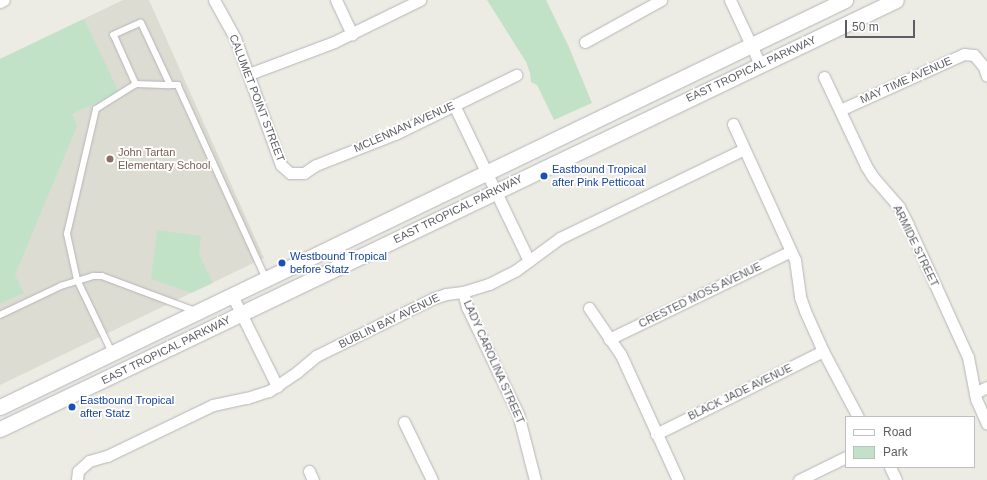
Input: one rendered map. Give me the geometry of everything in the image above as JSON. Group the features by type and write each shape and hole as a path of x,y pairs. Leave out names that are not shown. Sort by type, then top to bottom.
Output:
{"main road":[{"name":"EAST TROPICAL PARKWAY","path":"0,429 241,314 751,45 845,0"},
{"name":"EAST TROPICAL PARKWAY","path":"0,407 266,279 760,64 896,0"}],"street":[{"path":"0,2 4,0"},
{"name":"CALUMET POINT STREET","path":"214,0 235,38 281,165 290,173"},
{"path":"336,0 352,34"},
{"path":"249,74 312,51 352,34 420,0"},
{"path":"585,42 662,0"},
{"path":"730,0 760,64"},
{"name":"MAY TIME AVENUE","path":"840,110 964,54 974,55 984,67 987,76"},
{"name":"MCLENNAN AVENUE","path":"290,173 304,173 316,164 395,134 516,75"},
{"name":"ARMIDE STREET","path":"824,78 866,166 873,177 899,207 908,226 968,357 975,393 987,424"},
{"path":"454,106 529,261"},
{"path":"733,124 791,250 797,267 800,297 805,311 823,351 857,416"},
{"name":"BUBLIN BAY AVENUE","path":"78,475 89,461 106,456 213,405 259,395 277,386 316,356 434,298 446,294 463,292 489,284 515,271 560,238 744,149"},
{"name":"CRESTED MOSS AVENUE","path":"609,339 791,250"},
{"name":"LADY CAROLINA STREET","path":"463,292 467,307 518,414 524,433 533,479"},
{"path":"232,295 277,386"},
{"path":"589,308 621,355 678,480"},
{"name":"BLACK JADE AVENUE","path":"656,434 823,351"},
{"path":"975,393 987,387"},
{"path":"404,422 432,480"},
{"path":"799,480 845,457"},
{"path":"890,468 896,480"}],"lane":[{"path":"136,84 114,35 141,23 170,85"},
{"path":"112,353 77,280 67,234 96,109 136,84 178,85 266,279"},
{"path":"0,315 77,280 93,276 102,276 197,312"}],"shaded area":[{"name":"John Tartan Elementary School","path":"123,0 149,0 264,258 0,385 0,59"}],"green space":[{"path":"487,0 546,0 568,45 592,103 554,120 537,85 531,82 530,73 526,62"},
{"path":"84,19 119,92 72,114 77,126 15,275 24,293 0,304 0,59"},
{"path":"157,230 201,236 199,254 213,283 191,293 151,279"}],"place":[{"name":"John Tartan Elementary School","path":"110,159"},
{"name":"Eastbound Tropical after Pink Petticoat","path":"544,176"},
{"name":"Westbound Tropical before Statz","path":"282,263"},
{"name":"Eastbound Tropical after Statz","path":"72,407"}]}
